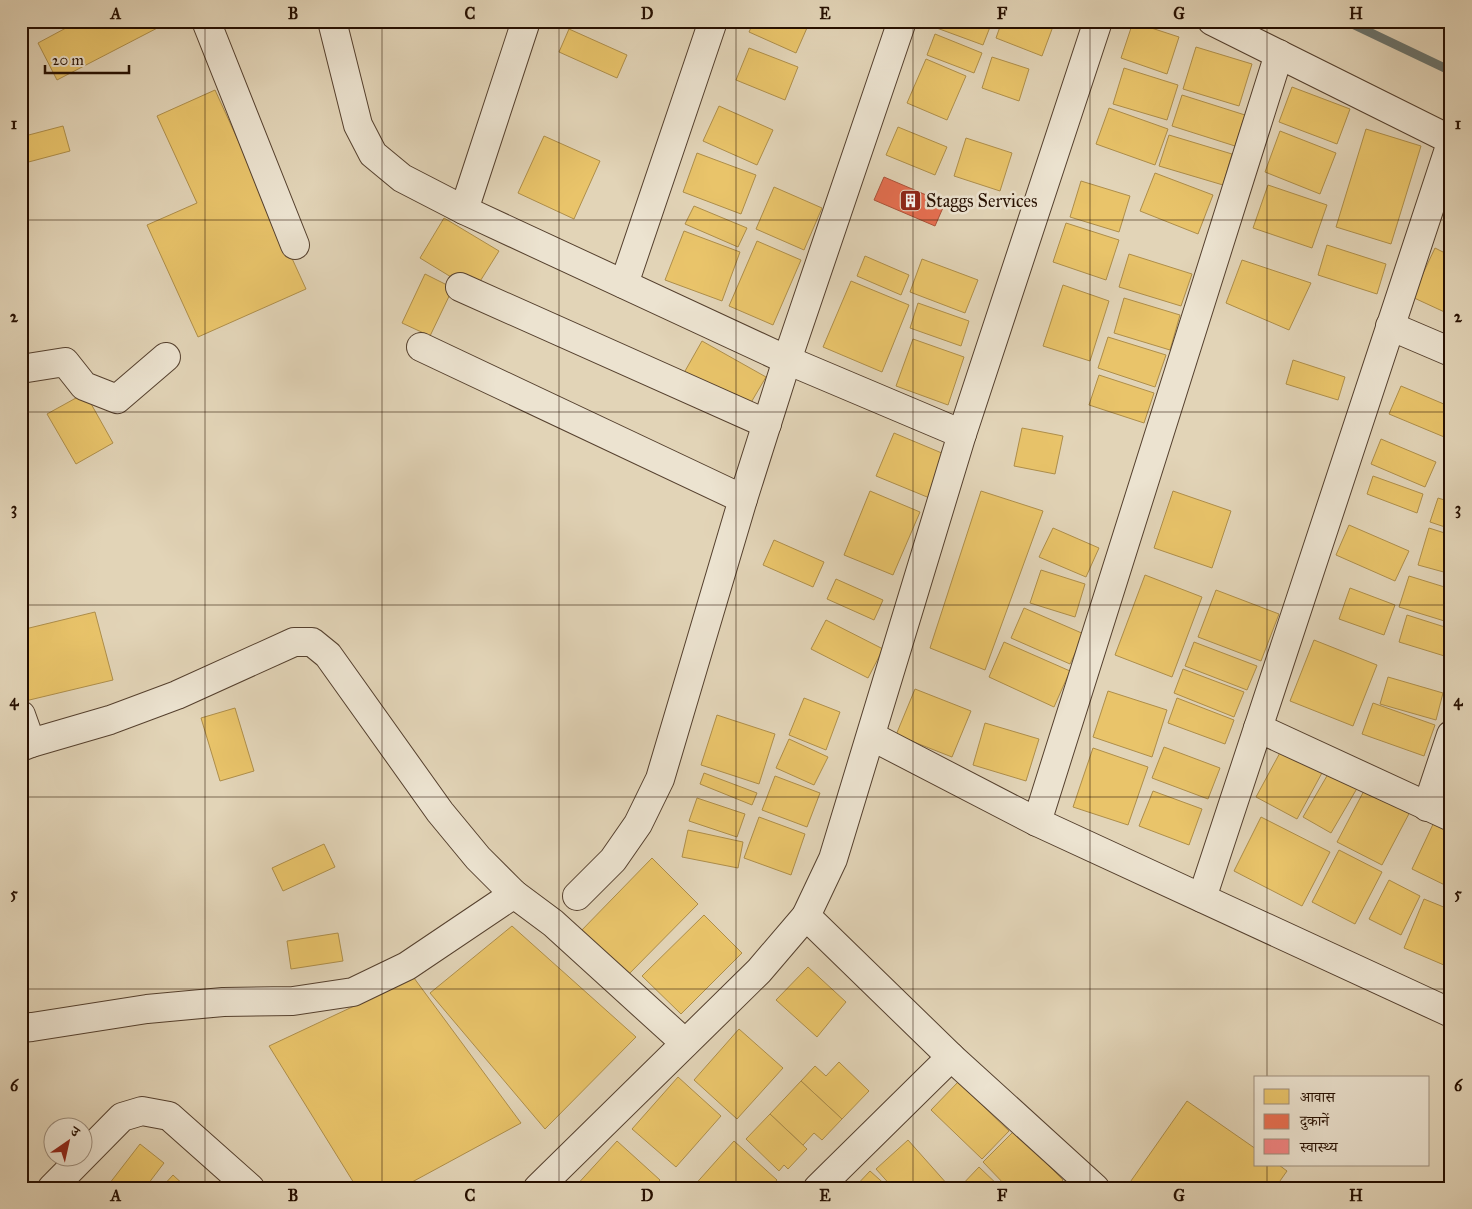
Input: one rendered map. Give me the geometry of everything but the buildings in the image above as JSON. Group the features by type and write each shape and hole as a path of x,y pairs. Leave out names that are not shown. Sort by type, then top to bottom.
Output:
{"street":[{"path":"206,21 295,245"},
{"path":"332,21 358,125 373,154 402,178 464,210 787,360 962,434"},
{"path":"464,210 526,21"},
{"path":"624,284 713,21"},
{"path":"577,896 613,860 638,824 660,779 743,499 787,360 902,21"},
{"path":"538,1188 759,970 806,916 833,859 962,434 1098,21"},
{"path":"1202,898 1451,142 1212,21"},
{"path":"1037,822 1279,54"},
{"path":"460,287 767,424"},
{"path":"1390,326 1451,352"},
{"path":"421,347 743,499"},
{"path":"21,369 64,362 84,386 117,399 166,357"},
{"path":"21,715 26,745 110,720 168,698 294,642 312,642 328,655 440,812 478,858 514,894 553,923 685,1043"},
{"path":"1258,728 1439,812 1451,735"},
{"path":"871,736 1037,822 1451,1013"},
{"path":"21,1028 147,1010 224,1002 293,1001 352,992 407,966 514,894"},
{"path":"806,916 1082,1184"},
{"path":"818,1188 951,1057"},
{"path":"52,1188 122,1117 142,1111 169,1116 250,1188"}],"waterway":[{"path":"1346,21 1451,71"}],"place":[{"name":"Staggs Services","path":"910,201"}]}
